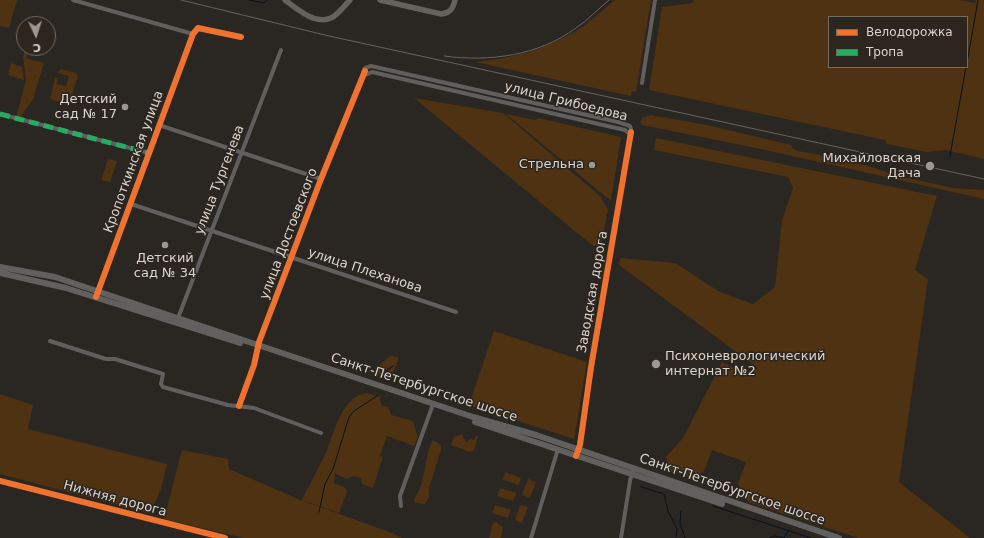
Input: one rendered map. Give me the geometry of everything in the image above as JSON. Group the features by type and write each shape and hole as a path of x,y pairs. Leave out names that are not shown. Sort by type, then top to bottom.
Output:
{"main road":[{"name":"Санкт-Петербургское шоссе","path":"0,267 55,277 97,294 473,417 536,435 577,453 839,538"},
{"name":"Санкт-Петербургское шоссе","path":"0,273 39,280 97,294 178,318 432,407 558,449 577,453"},
{"name":"Санкт-Петербургское шоссе","path":"632,471 826,538"}],"street":[{"path":"73,0 192,34 198,28 241,38"},
{"path":"286,0 305,14 317,19 331,18 350,0"},
{"path":"380,0 403,2 441,14 447,13 454,5 455,0"},
{"path":"642,83 655,0"},
{"name":"Кропоткинская улица","path":"97,294 192,34"},
{"name":"улица Тургенева","path":"178,318 281,50"},
{"name":"улица Достоевского","path":"239,406 254,365 258,347 321,179 365,71"},
{"name":"улица Грибоедова","path":"362,76 369,72 376,73 589,120 625,130 631,134"},
{"path":"0,114 148,153"},
{"path":"159,124 321,179"},
{"name":"Заводская дорога","path":"577,453 631,134"},
{"name":"улица Плеханова","path":"131,204 211,232 456,312"},
{"path":"50,342 105,359 115,359 162,374 161,384 163,387 239,406 254,408 321,433"},
{"path":"401,506 400,496 432,407"},
{"path":"531,538 558,449"},
{"path":"621,538 632,471"},
{"name":"Нижняя дорога","path":"0,481 225,538"}],"shaded area":[{"path":"0,0 17,0 9,28 0,26"},
{"path":"615,0 651,0 636,92 632,91 631,96 475,62 515,56 552,43 581,28"},
{"path":"693,0 959,0 975,3 976,0 984,0 984,159 946,150 926,152 887,144 885,140 649,90 662,7 694,3"},
{"path":"26,56 26,58 44,63 33,99 20,118 16,117 26,80 23,57"},
{"path":"11,63 22,67 24,80 8,75"},
{"path":"61,69 76,73 78,76 69,105 50,99 55,78 58,78 56,84 66,86 69,76 57,73"},
{"path":"414,98 503,113 600,196 608,210 601,246 593,246"},
{"name":"Стрельна","path":"506,114 535,120 538,118 621,137 611,201"},
{"path":"650,115 707,125 791,145 793,149 798,151 832,157 843,162 866,165 895,175 953,188 984,190 984,199 756,148 642,125 640,122 642,118"},
{"path":"656,138 937,196 915,270 928,279 899,482 970,538 858,538 748,502 738,484 746,462 712,450 704,471 696,478 670,471 666,457 683,438 722,362 748,375 758,368 619,265 620,258 675,263 720,292 753,304 775,287 782,220 793,188 788,177 654,150"},
{"path":"108,159 117,161 110,182 101,180"},
{"path":"494,331 587,362 574,439 469,405"},
{"path":"390,356 398,357 398,361 390,379 385,380 378,375 376,368"},
{"path":"367,393 380,397 381,405 388,407 391,415 413,421 418,437 414,446 387,436 380,456 383,457 373,488 362,484 361,478 354,476 346,479 335,473 334,483 344,487 347,491 339,513 302,500 323,459 344,410 350,402 358,396"},
{"path":"0,394 33,405 28,429 167,464 158,496 148,513 0,474"},
{"path":"462,434 466,442 470,439 474,440 476,436 478,436 474,450 470,452 451,445 454,437"},
{"path":"433,440 441,445 441,450 429,488 429,497 425,504 415,503 414,499 421,485 428,454"},
{"path":"182,450 228,459 229,469 298,499 402,538 244,538 164,519"},
{"path":"505,472 521,478 519,485 503,480"},
{"path":"528,479 536,482 530,498 522,495"},
{"path":"500,488 516,493 513,501 497,496"},
{"path":"495,505 511,510 508,518 492,513"},
{"path":"520,505 528,507 522,523 515,520"},
{"path":"496,522 503,527 501,538 489,538 493,523"}],"waterway":[{"path":"249,0 264,3 267,0"},
{"path":"968,57 978,0"},
{"path":"950,156 966,68"},
{"path":"383,379 387,370 393,366"},
{"path":"319,512 325,484 333,469 349,417 354,411 377,396"},
{"path":"641,487 664,494 668,511 677,529 676,537"},
{"path":"713,506 811,538"},
{"path":"681,511 680,524 685,538"},
{"path":"769,538 775,536 784,538 788,531"}],"railway":[{"path":"181,0 329,36 984,179"},
{"path":"444,56 461,58 496,57 529,51 546,45 580,25 609,0"}],"marked path":[{"path":"0,114 149,153"}],"cycle path":[{"path":"96,297 193,34 198,28 241,37"},
{"path":"239,406 254,365 259,342 321,179 365,71"},
{"path":"576,456 580,445 591,367 631,132"},
{"path":"0,481 225,538"}],"place":[{"name":"Детский сад № 17","path":"125,107"},
{"name":"Стрельна","path":"592,165"},
{"name":"Михайловская Дача","path":"930,166"},
{"name":"Детский сад № 34","path":"165,245"},
{"name":"Психоневрологический интернат №2","path":"656,364"}]}
